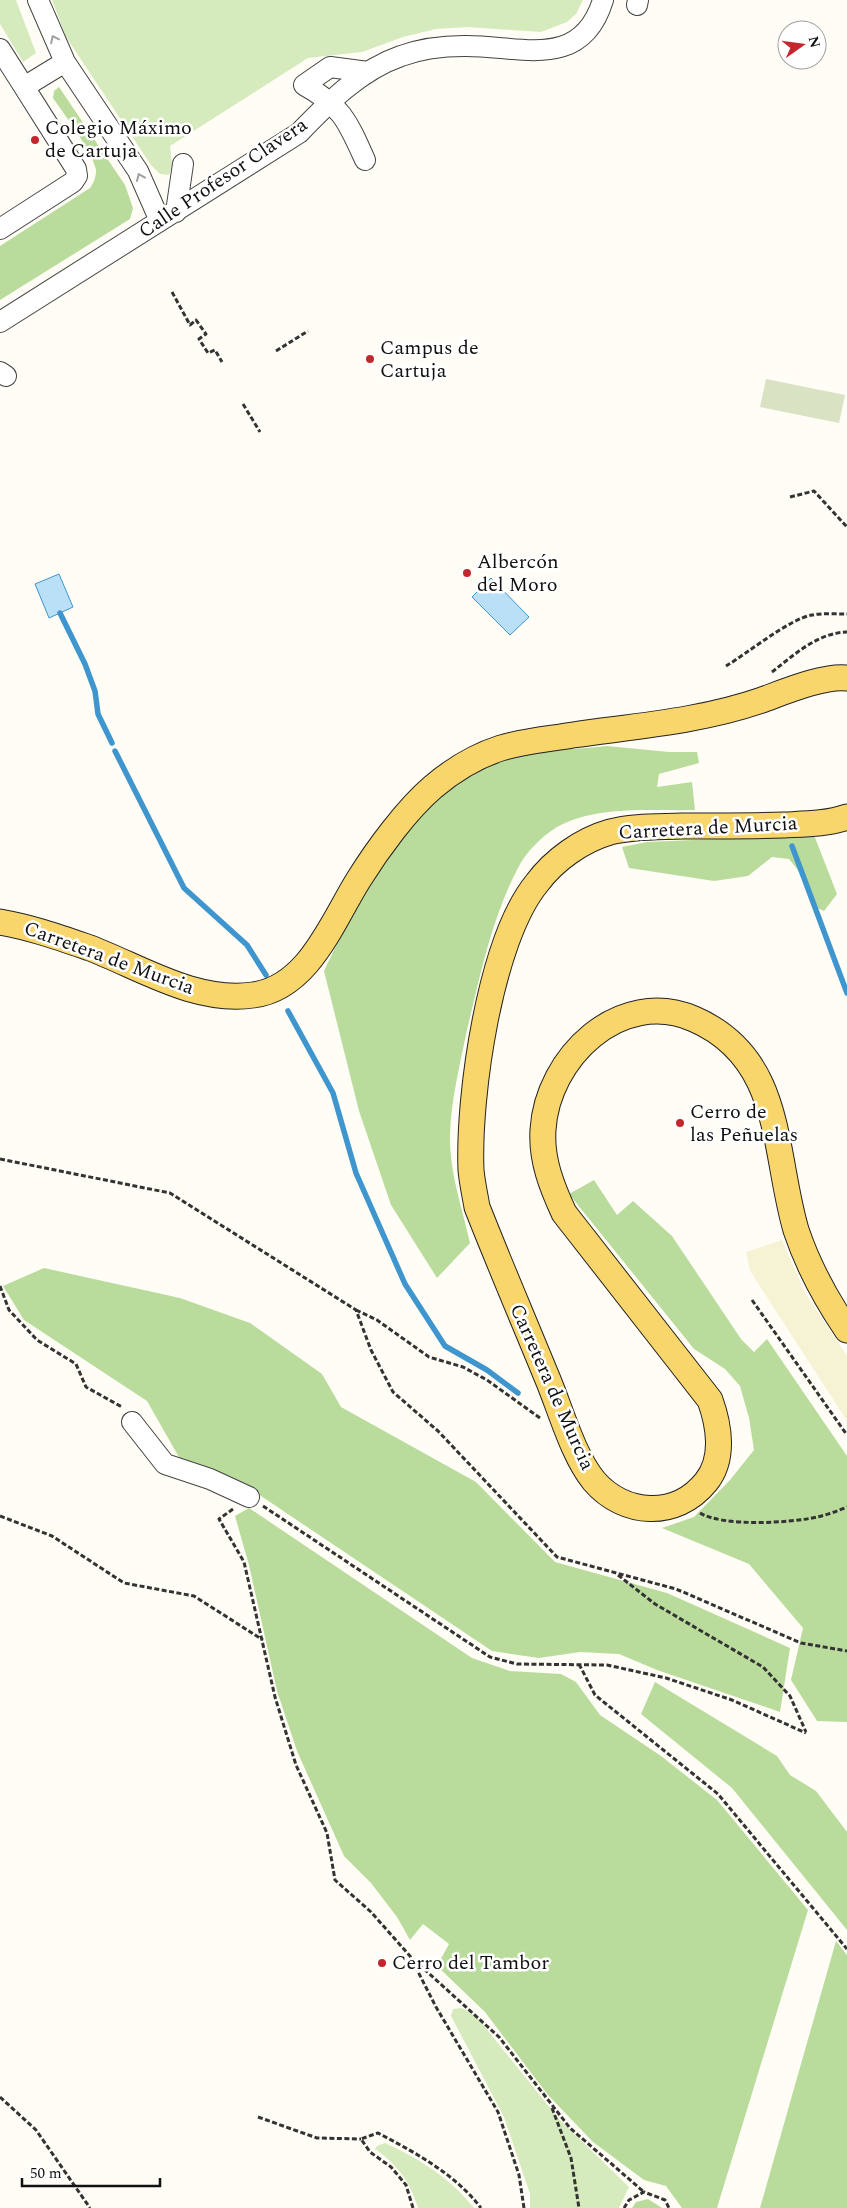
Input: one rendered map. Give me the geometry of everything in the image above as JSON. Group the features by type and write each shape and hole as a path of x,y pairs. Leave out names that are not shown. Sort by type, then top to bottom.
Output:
{"main road":[{"name":"Carretera de Murcia","path":"0,922 90,948 186,989 222,995 254,995 289,980 302,967 320,946 360,878 394,830 431,789 476,758 501,748 530,742 671,721 750,704 804,685 847,678"},
{"name":"Carretera de Murcia","path":"847,817 803,824 644,827 610,832 586,843 558,860 536,883 509,930 494,984 482,1043 474,1104 471,1170 477,1207 572,1439 593,1480 611,1497 631,1507 659,1509 685,1500 706,1482 713,1470 719,1435 716,1417 710,1400 564,1213 550,1181 544,1154 543,1130 553,1086 576,1048 593,1034 614,1022 650,1012 672,1013 694,1019 716,1031 740,1051 758,1078 772,1111 796,1229 813,1273 847,1330"}],"street":[{"path":"38,0 65,62 168,216"},
{"name":"Calle Profesor Clavera","path":"0,322 299,133 331,101 368,72 402,56 444,47 465,46 543,51 564,46 584,34 597,18 603,0"},
{"path":"0,50 76,169 77,176 73,182 0,229"},
{"path":"24,88 65,62"},
{"path":"364,160 353,133 331,101 304,85 330,67 368,72"},
{"path":"168,216 184,164"},
{"path":"132,1422 165,1464 210,1479 249,1497"}],"path":[{"path":"172,292 190,325 196,320 206,334 199,339 208,353 215,350 222,362"},
{"path":"276,351 308,331"},
{"path":"243,404 260,432"},
{"path":"790,497 814,491 847,527"},
{"path":"726,666 780,630 810,615 847,614"},
{"path":"767,676 806,646 836,633 847,632"},
{"path":"0,1159 170,1193 356,1310 377,1320 429,1357 463,1367 487,1380 544,1421"},
{"path":"0,1286 9,1310 37,1340 76,1364 86,1387 130,1412 132,1422"},
{"path":"752,1300 847,1435"},
{"path":"356,1310 371,1350 393,1392 438,1431 557,1557 676,1589 801,1643 847,1651"},
{"path":"616,1573 655,1604 763,1667 790,1696 806,1733 732,1700 666,1678 608,1665 517,1664 490,1657 249,1497 219,1519 244,1562 275,1697 296,1765 327,1833 335,1880 370,1912 410,1956 499,2037 570,2128 644,2192 665,2200 669,2208"},
{"path":"685,1500 702,1515 728,1522 765,1522 816,1517 847,1507"},
{"path":"0,1516 52,1536 124,1583 194,1596 263,1640"},
{"path":"579,1664 595,1695 718,1794 847,1949"},
{"path":"410,1956 436,2007 498,2112 519,2176 524,2208"},
{"path":"0,2097 36,2130 90,2208"},
{"path":"550,2102 571,2158 579,2208"},
{"path":"258,2117 316,2138 361,2139 378,2133 446,2172 481,2208"},
{"path":"361,2139 370,2152 391,2167 406,2185 413,2208"},
{"path":"624,2208 629,2200 644,2192"}],"shaded area":[{"path":"782,1240 805,1293 847,1356 847,1421 750,1271 746,1252"}],"green space":[{"path":"0,0 16,0 36,53 23,62 0,24"},
{"path":"52,0 583,0 576,14 567,22 541,32 468,27 436,29 403,37 362,52 308,58 170,146 172,165 169,175 160,174 151,165 66,37"},
{"path":"59,87 125,185 133,208 130,219 0,300 0,246 90,188 94,182 96,170 90,153 53,98 54,91"},
{"path":"766,379 845,395 839,423 760,407"},
{"path":"607,746 669,752 697,752 699,763 659,774 657,787 692,782 695,810 607,812 573,820 557,827 540,840 525,856 518,868 501,906 488,947 467,1030 452,1109 450,1148 457,1189 470,1243 437,1278 391,1205 359,1111 324,971 355,909 394,848 417,819 442,795 470,774 514,756"},
{"path":"814,835 837,894 824,911 817,908 806,880 789,859 772,857 748,876 714,881 629,868 622,847 647,842"},
{"path":"594,1180 617,1215 633,1201 672,1236 741,1339 754,1352 767,1339 847,1456 847,1722 817,1721 791,1680 803,1628 749,1564 662,1528 694,1517 730,1480 754,1450 749,1418 740,1386 725,1369 694,1349 569,1194"},
{"path":"44,1268 180,1298 250,1323 322,1374 341,1407 476,1482 555,1562 667,1593 790,1648 780,1712 657,1670 619,1654 580,1652 539,1658 492,1651 249,1488 180,1459 147,1401 24,1320 3,1286"},
{"path":"249,1508 472,1658 510,1671 561,1674 576,1682 600,1715 661,1756 717,1800 808,1910 717,2208 682,2208 666,2186 644,2180 593,2142 548,2095 485,2012 437,1966 449,1944 423,1924 410,1940 397,1917 371,1883 344,1856 297,1751 277,1691 249,1565 235,1516"},
{"path":"655,1682 777,1756 790,1775 816,1791 847,1832 847,1930 732,1788 641,1714"},
{"path":"836,1941 847,1955 847,2208 760,2208"},
{"path":"462,2008 477,2017 558,2118 629,2187 619,2208 530,2208 530,2194 504,2117 451,2016 453,2009"},
{"path":"385,2143 445,2178 474,2208 418,2208 407,2182 397,2168 375,2149 377,2146"},
{"path":"648,2199 662,2208 632,2208 636,2202"}],"water":[{"path":"59,574 73,607 49,618 35,584"},
{"path":"491,578 529,617 510,635 472,597"}],"waterway":[{"path":"60,613 85,664 95,691 98,714 112,743"},
{"path":"115,751 184,888 247,945 266,975"},
{"path":"792,846 847,993"},
{"path":"288,1011 333,1093 356,1173 405,1284 445,1346 487,1370 518,1393"}],"place":[{"name":"Colegio Máximo de Cartuja","path":"35,140"},
{"name":"Campus de Cartuja","path":"370,359"},
{"name":"Albercón del Moro","path":"467,573"},
{"name":"Cerro de las Peñuelas","path":"680,1123"},
{"name":"Cerro del Tambor","path":"382,1963"}]}
